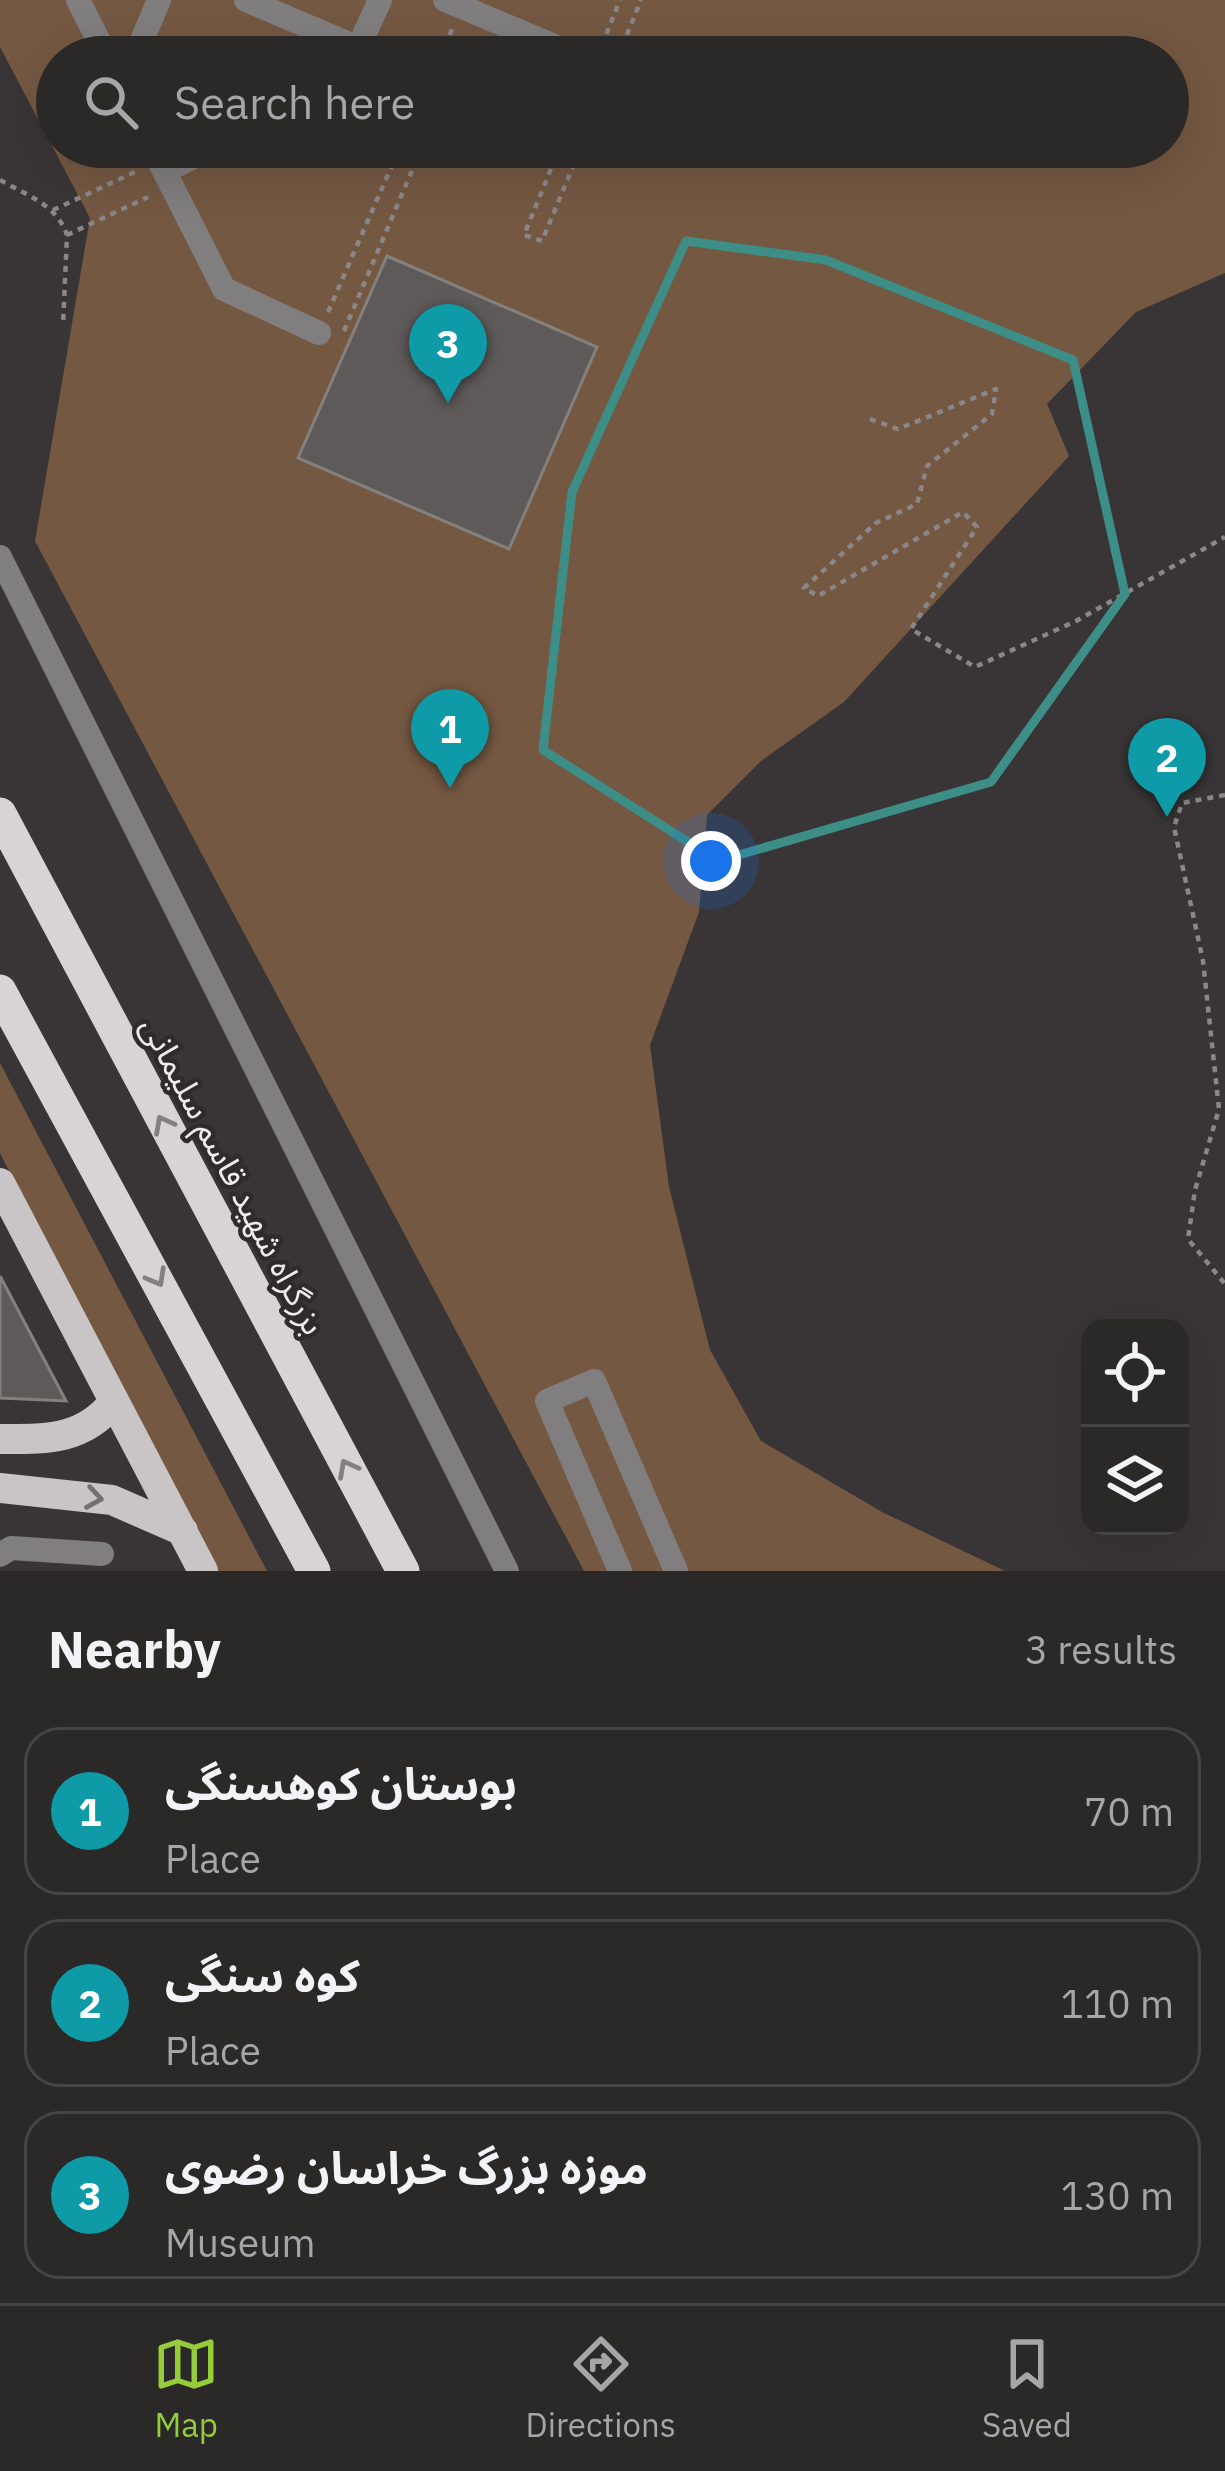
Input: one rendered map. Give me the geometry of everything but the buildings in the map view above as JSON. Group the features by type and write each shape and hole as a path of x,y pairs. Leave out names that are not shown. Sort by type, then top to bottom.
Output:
{"highway":[{"name":"بزرگراه شهید قاسم سلیمانی","path":"0,814 403,1571"},
{"path":"0,991 314,1571"}],"main road":[{"path":"0,1183 203,1571"},
{"path":"0,1439 51,1438 84,1430 113,1403"},
{"path":"0,1488 112,1500 183,1531"}],"street":[{"path":"78,0 96,36"},
{"path":"144,36 159,0"},
{"path":"246,0 283,7 334,36"},
{"path":"370,36 380,0"},
{"path":"445,0 531,36"},
{"path":"163,168 224,289 328,340"},
{"path":"0,557 508,1571"},
{"path":"620,1571 548,1401 594,1381 676,1571"},
{"path":"0,1555 10,1548 102,1554"}],"path":[{"path":"605,36 620,0"},
{"path":"626,36 641,0"},
{"path":"53,210 157,168"},
{"path":"67,235 159,168"},
{"path":"328,340 392,168"},
{"path":"328,340 412,168"},
{"path":"552,168 524,236 542,242 572,168"},
{"path":"0,180 53,210 67,235 63,326"},
{"path":"869,418 898,429 996,389 992,414 927,466 917,505 876,523 804,588 818,596 963,512 977,527 911,629 975,667 1076,621 1225,537"},
{"path":"1225,796 1182,803 1174,827 1203,961 1219,1109 1195,1190 1188,1239 1225,1284"}],"highlighted area":[{"path":"686,241 826,260 1073,360 1125,594 991,782 718,861 543,750 572,492"}],"shaded area":[{"path":"0,0 1225,0 1225,273 1136,312 1047,404 1069,456 844,702 761,761 707,815 699,912 650,1045 669,1187 710,1350 761,1441 882,1512 1005,1571 584,1571 35,541 90,218 64,168 1189,168 1189,36 36,36 36,115 0,47"},
{"path":"0,1063 267,1571 212,1571 0,1153"}],"place":[{"name":"موزه بزرگ خراسان رضوی","path":"448,403"},
{"name":"بوستان کوهسنگی","path":"450,788"},
{"name":"کوه سنگی","path":"1167,817"}]}
